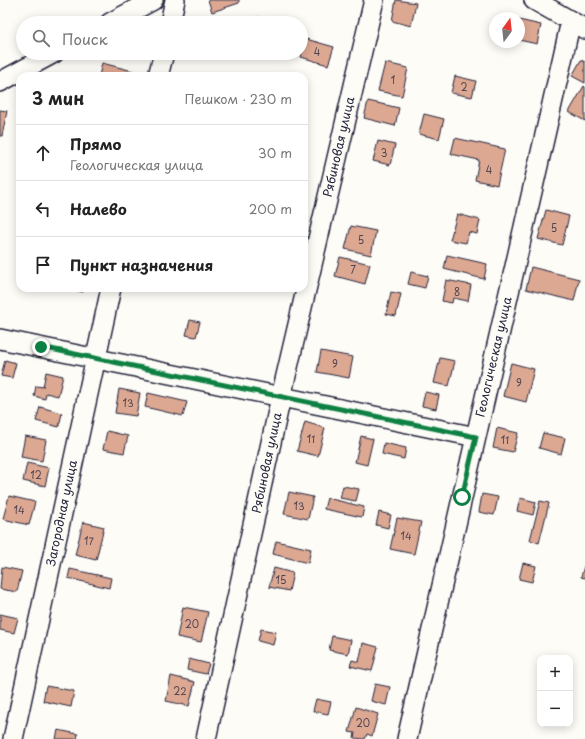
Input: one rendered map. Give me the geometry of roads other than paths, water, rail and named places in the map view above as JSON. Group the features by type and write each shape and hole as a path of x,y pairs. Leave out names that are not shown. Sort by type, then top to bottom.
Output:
{"street":[{"path":"123,16 153,0"},
{"path":"172,16 175,0"},
{"name":"Рябиновая улица","path":"308,282 374,0"},
{"path":"534,0 578,25"},
{"name":"Геологическая улица","path":"407,739 476,437 578,25"},
{"path":"19,72 41,60"},
{"path":"159,72 162,60"},
{"path":"0,82 16,73"},
{"name":"Загородная улица","path":"13,739 110,292"},
{"name":"Рябиновая улица","path":"206,739 306,292"},
{"path":"0,339 476,437"}]}
